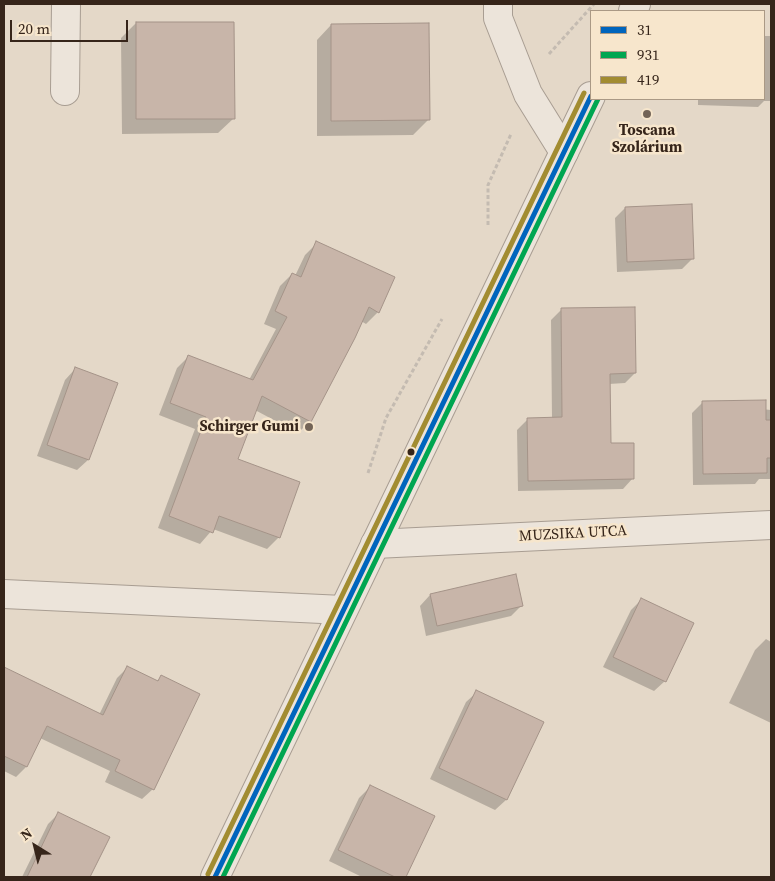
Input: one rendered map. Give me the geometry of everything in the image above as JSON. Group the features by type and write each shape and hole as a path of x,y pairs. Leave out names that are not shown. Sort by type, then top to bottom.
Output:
{"street":[{"path":"65,91 66,4"},
{"path":"498,4 498,18 528,94 564,152"},
{"path":"215,877 590,98"},
{"name":"MUZSIKA UTCA","path":"375,544 771,525"},
{"path":"4,594 343,610"}],"path":[{"path":"488,229 488,185 544,60 594,4"},
{"path":"367,476 386,418 444,315"}],"building":[{"path":"136,22 234,22 235,119 136,119"},
{"path":"429,23 430,120 331,121 331,24"},
{"path":"692,204 694,259 627,262 625,207"},
{"path":"316,241 395,277 379,313 369,307 311,422 262,396 238,459 300,482 280,538 219,516 213,533 169,516 206,417 170,403 188,355 253,380 287,317 275,311 292,273 301,277"},
{"path":"635,307 636,373 610,374 611,443 634,443 634,479 528,481 527,418 562,417 561,308"},
{"path":"75,367 118,383 89,460 47,445"},
{"path":"766,400 766,420 771,420 771,458 767,458 767,473 703,474 702,401"},
{"path":"516,574 523,606 437,626 430,594"},
{"path":"641,598 694,623 666,682 613,657"},
{"path":"127,666 158,681 161,675 200,694 154,790 115,771 120,760 47,726 27,767 4,756 4,667 103,715"},
{"path":"476,690 544,722 507,800 439,768"},
{"path":"370,785 435,816 406,877 395,877 338,850"},
{"path":"58,812 110,837 90,877 27,877"}],"transit line":[{"name":"419","path":"208,874 584,93"},
{"name":"31","path":"215,877 590,98"},
{"name":"931","path":"223,877 598,100"}],"place":[{"name":"Toscana Szolárium","path":"647,114"},
{"name":"Schirger Gumi","path":"309,427"}]}
